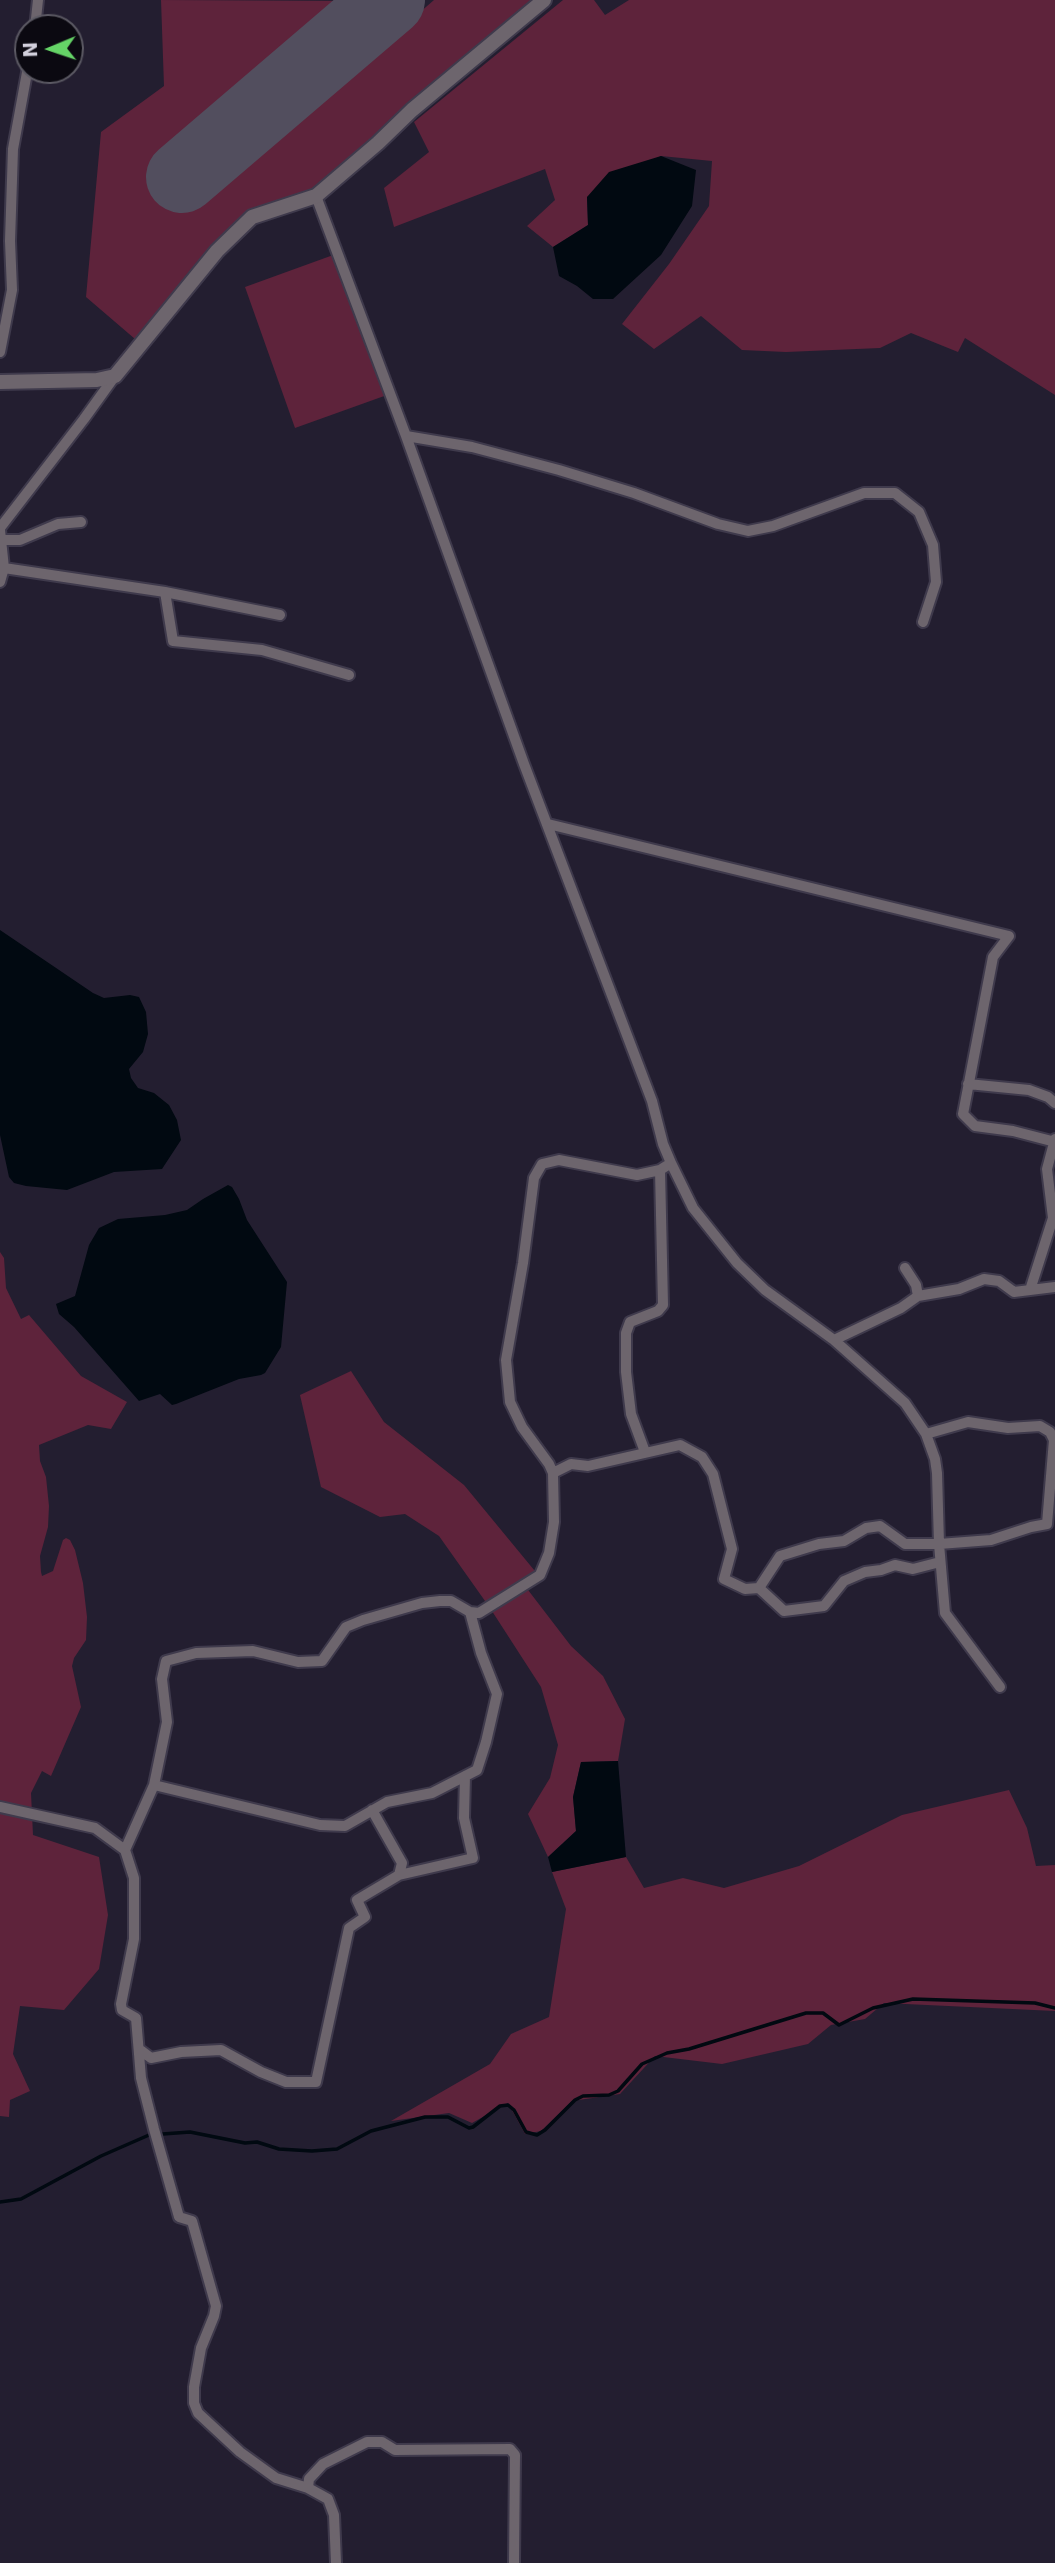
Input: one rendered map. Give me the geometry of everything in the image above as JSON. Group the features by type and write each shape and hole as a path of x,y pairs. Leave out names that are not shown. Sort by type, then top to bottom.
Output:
{"street":[{"path":"0,582 4,568 1,533 114,376 217,251 252,216 316,196 412,110 544,0"},
{"path":"0,352 12,290 10,241 13,149 25,84"},
{"path":"316,196 524,764 652,1101 671,1163 693,1208 737,1263 765,1290 834,1340 905,1403 926,1434 937,1473 945,1613 1000,1688"},
{"path":"0,382 97,380 114,376"},
{"path":"406,436 472,447 559,470 634,493 718,524 748,531 774,526 864,493 895,493 919,512 933,545 936,582 923,622"},
{"path":"1,533 20,540 58,524 81,522"},
{"path":"4,568 165,592 280,615"},
{"path":"165,592 173,641 262,650 349,675"},
{"path":"548,824 1009,936 993,957 963,1114 975,1126 1055,1141 1047,1168 1053,1217 1030,1290"},
{"path":"968,1084 1029,1090 1048,1097 1055,1103"},
{"path":"125,1850 154,1785 167,1722 162,1679 166,1661 196,1653 253,1651 298,1662 322,1661 346,1627 363,1620 422,1603 440,1601 451,1601 470,1612 479,1612 540,1575 549,1553 554,1522 553,1473 522,1427 510,1402 506,1360 534,1178 542,1164 559,1160 637,1175 660,1170 671,1163"},
{"path":"645,1452 631,1414 626,1372 626,1332 630,1322 658,1311 663,1305 660,1170"},
{"path":"905,1268 916,1285 918,1296"},
{"path":"834,1340 901,1308 918,1296 960,1289 984,1279 999,1281 1014,1292 1055,1287"},
{"path":"553,1473 571,1464 588,1466 680,1445 702,1457 713,1474 733,1549 724,1579 746,1590 759,1588 780,1556 820,1544 844,1541 866,1528 880,1526 905,1544 939,1544 991,1540 1051,1523 1054,1440 1050,1432 1040,1426 1007,1428 968,1422 926,1434"},
{"path":"759,1588 784,1611 824,1606 844,1581 865,1572 895,1565 914,1569 940,1562"},
{"path":"154,1785 320,1825 345,1826 387,1802 432,1793 477,1770 497,1693 481,1653 470,1612"},
{"path":"139,2049 151,2057 221,2050 286,2082 316,2082 349,1928 365,1917 356,1900 399,1875 472,1858 464,1818 465,1776"},
{"path":"0,1807 95,1828 125,1850 134,1878 134,1939 122,2010 136,2018 141,2078 154,2129 179,2217 192,2221 216,2306 201,2348 194,2386 194,2403 198,2413 240,2452 276,2478 308,2488 328,2499 334,2515 335,2563"},
{"path":"372,1810 402,1863 399,1875"},
{"path":"308,2488 309,2479 323,2464 367,2442 382,2442 395,2450 510,2449 515,2455 514,2563"}],"shaded area":[{"path":"161,0 369,1 224,126 208,120 165,156 201,199 243,163 241,146 386,21 396,33 434,0 532,0 405,105 321,195 242,223 142,345 86,297 101,132 164,86"},
{"path":"563,0 594,0 605,15 629,0 1055,0 1055,395 965,338 958,352 911,333 880,348 786,352 742,350 701,316 654,349 622,324 669,264 709,206 712,161 661,156 587,197 588,225 553,247 527,226 555,200 545,169 394,227 384,188 429,152 414,122"},
{"path":"661,156 696,170 692,206 661,255 613,299 593,299 559,276 553,247 588,225 587,197 609,172"},
{"path":"336,254 387,395 295,428 245,287"},
{"path":"0,930 93,993 104,998 130,995 139,997 146,1012 148,1034 143,1052 129,1069 131,1078 138,1088 154,1093 169,1105 177,1120 181,1140 162,1169 114,1172 67,1190 26,1186 14,1183 9,1177 0,1135"},
{"path":"228,1185 232,1187 247,1220 287,1282 281,1347 261,1375 239,1379 172,1405 160,1394 139,1401 74,1327 59,1314 56,1304 75,1296 89,1245 99,1228 118,1219 165,1215 187,1210"},
{"path":"0,1252 4,1258 6,1288 21,1319 29,1315 81,1376 127,1402 111,1429 88,1425 39,1445 49,1506 48,1527 40,1556 42,1576 53,1571 63,1540 70,1540 83,1583 87,1617 86,1640 72,1666 81,1707 51,1776 42,1771 31,1793 33,1835 99,1857 108,1915 99,1969 64,2010 20,2006 13,2054 30,2091 10,2100 9,2117 0,2116"},
{"path":"351,1371 384,1422 464,1485 539,1576 525,1586 571,1646 603,1676 625,1719 618,1761 581,1762 573,1797 576,1831 548,1857 528,1814 550,1778 558,1745 541,1687 439,1536 405,1514 380,1517 321,1487 300,1395"},
{"path":"618,1761 626,1857 552,1872 548,1857 576,1831 573,1797 581,1762"},
{"path":"1009,1790 1027,1828 1036,1866 1055,1865 1055,2011 884,2003 865,2019 831,2025 808,2044 722,2064 655,2056 620,2094 572,2101 541,2131 525,2134 508,2103 472,2123 449,2113 391,2121 490,2064 511,2034 549,2017 566,1909 552,1872 626,1857 644,1888 683,1878 724,1888 799,1866 902,1815"}],"waterway":[{"path":"0,2202 21,2199 101,2156 149,2135 190,2132 245,2143 257,2142 279,2149 337,2149 371,2131 425,2117 448,2117 469,2128 473,2127 500,2106 508,2105 514,2110 526,2132 537,2135 575,2100 583,2096 609,2095 618,2091 642,2064 667,2053 689,2049 806,2013 823,2013 839,2025 873,2008 913,1999 1035,2003 1055,2008"}],"runway":[{"path":"182,177 389,0"}]}
